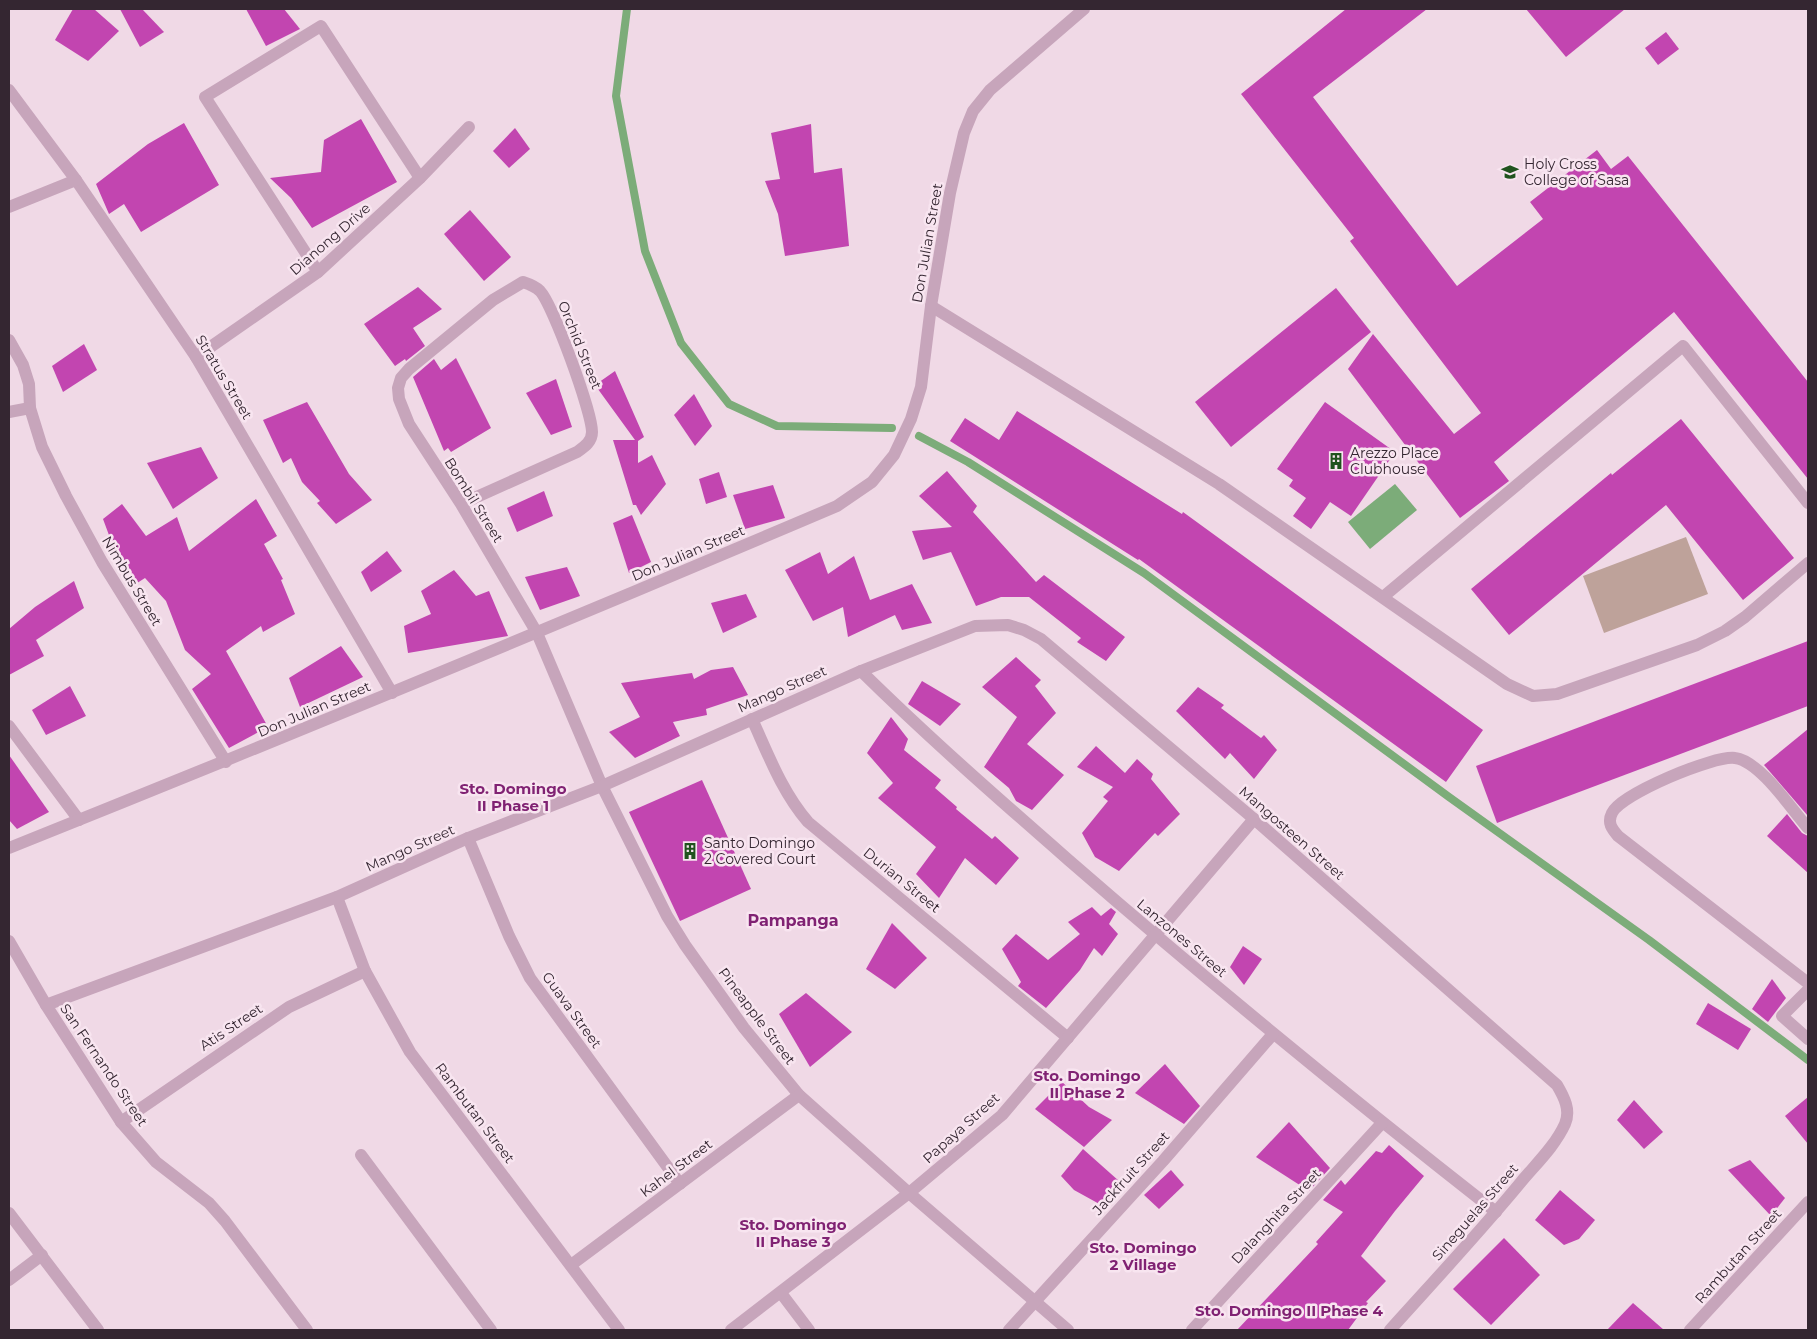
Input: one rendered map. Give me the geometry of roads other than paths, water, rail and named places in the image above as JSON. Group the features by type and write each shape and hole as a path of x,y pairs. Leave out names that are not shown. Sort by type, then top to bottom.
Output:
{"street":[{"name":"Don Julian Street","path":"9,848 226,762 537,634 837,506 872,482 894,455 912,419 920,387 931,306 950,193 964,133 973,110 990,90 1084,9"},
{"path":"318,272 205,98 321,26 420,178"},
{"name":"Stratus Street","path":"9,90 76,180 196,357 392,693"},
{"name":"Dianong Drive","path":"196,357 318,272 420,178 469,127"},
{"path":"9,207 76,180"},
{"name":"Orchid Street","path":"401,378 409,369 493,300 523,282 532,284 540,291 549,306 588,405 592,432 591,438 587,446 577,452 461,504"},
{"path":"931,306 1219,484 1508,684 1533,696 1546,696 1697,644 1725,630 1745,617 1808,563"},
{"name":"Nimbus Street","path":"9,340 23,365 29,384 30,408 42,447 66,496 102,562 226,762"},
{"path":"1383,597 1683,346 1808,503"},
{"name":"Bombil Street","path":"401,378 399,399 408,424 461,504 537,634"},
{"path":"9,412 30,408"},
{"name":"Mangosteen Street","path":"975,626 1008,625 1024,630 1041,639 1254,820 1557,1085 1566,1104"},
{"name":"Mango Street","path":"46,1005 337,896 468,838 602,786 861,671 975,626"},
{"name":"Pineapple Street","path":"537,634 602,786 667,916 744,1028 799,1095 1068,1330"},
{"name":"Lanzones Street","path":"861,671 945,752 1156,936 1382,1123 1496,1212"},
{"name":"Durian Street","path":"752,719 784,788 795,808 808,822 1068,1038"},
{"path":"9,726 79,820"},
{"path":"1808,828 1760,773 1748,763 1735,758 1723,759 1700,766 1644,790 1623,801 1612,812 1609,821 1611,828 1618,836 1808,983"},
{"name":"Papaya Street","path":"731,1330 909,1193 1002,1115 1254,820"},
{"name":"Guava Street","path":"468,838 509,936 530,978 680,1184"},
{"name":"Rambutan Street","path":"337,896 365,971 410,1052 619,1330"},
{"name":"San Fernando Street","path":"9,941 46,1005 121,1122 156,1162 209,1203 225,1221 307,1330"},
{"name":"Atis Street","path":"121,1122 289,1006 365,971"},
{"path":"1808,990 1782,1016 1808,1039"},
{"name":"Jackfruit Street","path":"1009,1330 1273,1034"},
{"name":"Kahel Street","path":"571,1265 799,1095"},
{"name":"Sineguelas Street","path":"1390,1330 1496,1212 1555,1141 1565,1124 1566,1104"},
{"name":"Dalanghita Street","path":"1192,1330 1382,1123"},
{"path":"361,1155 491,1330"},
{"name":"Rambutan Street","path":"1690,1330 1808,1202"},
{"path":"9,1213 98,1330"},
{"path":"9,1280 42,1255"},
{"path":"781,1293 809,1330"}],"waterway":[{"path":"627,9 616,96 645,251 681,343 729,404 777,426 892,428"},
{"path":"919,436 968,462 1144,573 1449,797 1649,940 1808,1060"}],"place":[{"name":"Holy Cross College of Sasa","path":"1510,172"},
{"name":"Arezzo Place Clubhouse","path":"1336,461"},
{"name":"Santo Domingo 2 Covered Court","path":"690,851"}],"district":[{"name":"Sto. Domingo II Phase 1","path":"513,798"},
{"name":"Pampanga","path":"793,920"},
{"name":"Sto. Domingo II Phase 2","path":"1087,1084"},
{"name":"Sto. Domingo II Phase 3","path":"793,1234"},
{"name":"Sto. Domingo 2 Village","path":"1143,1256"},
{"name":"Sto. Domingo II Phase 4","path":"1289,1311"}]}
